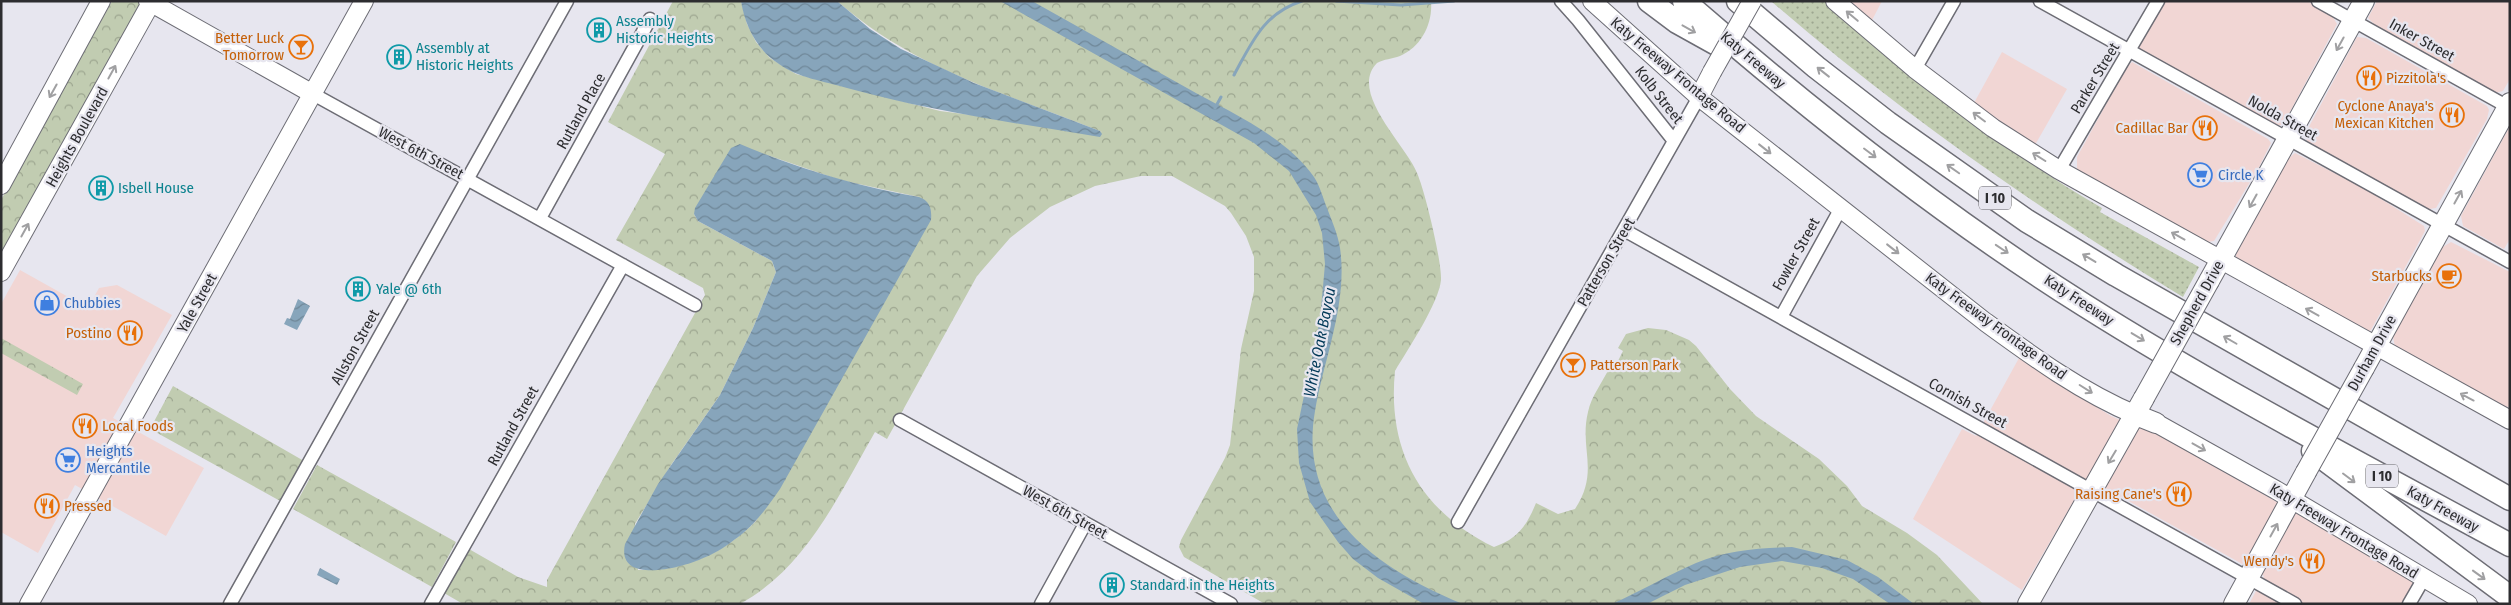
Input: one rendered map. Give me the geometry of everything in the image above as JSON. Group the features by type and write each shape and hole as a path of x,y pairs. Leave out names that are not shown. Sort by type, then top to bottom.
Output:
{"highway":[{"path":"1649,1 1676,22 1763,70"},
{"name":"Katy Freeway","path":"1684,1 1763,70 1920,191 2076,300 2254,406 2510,545"},
{"name":"I 10","path":"1738,1 1816,67 1888,123 2027,220 2116,275 2510,499"},
{"path":"2254,406 2397,515 2510,597"},
{"path":"2394,434 2510,484"}],"main road":[{"path":"1,185 100,1"},
{"name":"Yale Street","path":"29,604 364,1"},
{"name":"Katy Freeway Frontage Road","path":"1592,1 1699,97 1984,321 2030,354 2094,394 2140,407 2156,423 2295,491 2424,578 2468,604"},
{"name":"Patterson Street","path":"1699,97 1752,1"},
{"path":"1835,1 1915,69 1993,128 2059,170 2375,347 2509,418"},
{"name":"Shepherd Drive","path":"2028,604 2140,407 2364,1"},
{"name":"West 6th Street","path":"150,2 313,94"},
{"name":"Heights Boulevard","path":"1,272 150,2"},
{"name":"Durham Drive","path":"2234,604 2509,106"}],"street":[{"name":"Allston Street","path":"230,604 567,1"},
{"name":"Kolb Street","path":"1561,1 1584,27 1674,141"},
{"path":"1915,69 1954,1"},
{"name":"Nolda Street","path":"2040,1 2510,262"},
{"name":"Parker Street","path":"2059,170 2158,1"},
{"name":"Inker Street","path":"2318,1 2509,106"},
{"name":"Rutland Place","path":"540,218 650,19"},
{"name":"West 6th Street","path":"313,94 695,305"},
{"name":"Patterson Street","path":"1458,522 1699,97"},
{"name":"Fowler Street","path":"1781,317 1841,208"},
{"name":"Cornish Street","path":"1624,230 2295,604"},
{"name":"Rutland Street","path":"430,604 623,264"},
{"name":"West 6th Street","path":"900,420 1231,604"},
{"path":"1040,604 1085,524"},
{"path":"2409,604 2424,578"}],"shaded area":[{"path":"1844,1 1882,1 1870,24"},
{"path":"2162,1 2307,1 2331,14 2337,24 2285,121 2282,125 2274,125 2138,49 2137,45"},
{"path":"2377,1 2510,1 2510,79 2503,91 2495,93 2377,27 2368,18"},
{"path":"2357,37 2366,38 2487,106 2489,110 2487,119 2436,208 2429,209 2392,190 2308,142 2304,136"},
{"path":"2002,52 2067,89 2035,145 1974,103"},
{"path":"2132,62 2268,139 2271,143 2258,169 2214,241 2207,242 2081,175 2077,170 2077,157 2126,68"},
{"path":"2510,126 2510,239 2504,249 2463,226 2461,216"},
{"path":"2295,153 2362,187 2424,226 2425,231 2371,330 2367,332 2236,260 2236,254 2289,158"},
{"path":"2451,242 2510,272 2510,406 2504,408 2395,348 2393,336 2441,248"},
{"path":"20,270 88,308 99,288 117,285 172,315 113,418 204,468 166,536 75,485 38,553 1,532 1,304"},
{"path":"2019,358 2111,416 2142,429 2148,429 2385,563 2414,582 2402,604 2249,604 2264,576 2087,478 2022,590 1913,519 1962,429 1976,436"}],"green space":[{"path":"112,1 146,1 1,260 1,200"},
{"path":"673,1 741,1 747,24 756,42 770,58 796,74 940,111 1102,132 997,92 930,63 867,25 837,1 1431,1 1428,26 1420,41 1400,56 1377,63 1370,75 1369,88 1382,118 1417,173 1428,210 1441,271 1439,290 1435,301 1395,371 1394,400 1397,427 1404,453 1414,476 1428,497 1468,533 1494,547 1509,540 1521,530 1536,503 1558,514 1575,509 1582,495 1588,471 1586,425 1594,395 1610,367 1614,369 1623,351 1618,348 1626,334 1648,328 1666,330 1689,340 1696,346 1730,389 1756,416 1819,459 1847,486 1862,506 1907,533 1937,555 1983,604 1265,604 1184,557 1179,547 1230,445 1241,349 1254,291 1254,257 1246,236 1225,206 1172,176 1141,176 1095,186 1050,207 1010,238 977,276 887,439 875,432 819,528 784,571 764,589 740,604 463,604 444,593 469,549 518,577 547,587 547,580 705,295 703,288 616,240 665,154 608,122","holes":["767,155 840,180 919,197 756,521 730,543 702,558 672,567 638,570 635,524 671,465 720,395 753,328 776,272 772,261 698,221 694,214"]},
{"path":"1771,1 1824,1 1924,85 2028,162 2102,208 2100,212 2199,267 2183,297 2075,229 1971,158 1869,82"},
{"path":"1,338 83,384 77,395 1,353"},
{"path":"173,386 304,461 282,502 150,429"},
{"path":"317,465 456,542 432,587 293,509"}],"water":[{"path":"741,1 837,1 870,29 901,49 974,83 1100,131 1102,134 1100,137 941,110 878,96 794,73 771,58 758,45 749,28"},
{"name":"White Oak Bayou","path":"1000,1 1032,1 1256,126 1289,149 1314,177 1320,188 1336,233 1342,269 1338,310 1315,411 1313,447 1319,480 1332,508 1351,533 1375,555 1402,574 1463,604 1424,604 1378,578 1353,559 1338,542 1310,502 1299,463 1297,429 1320,320 1325,264 1322,233 1316,215 1289,171 1254,143"},
{"path":"740,144 828,176 873,188 919,197 930,206 931,220 780,489 759,517 730,543 692,563 666,569 640,569 630,565 625,557 625,544 658,484 720,395 753,328 776,272 772,261 698,221 694,214 695,208 731,148"},
{"path":"298,299 310,306 297,330 284,324 287,318 290,319"},
{"path":"1792,547 1847,560 1878,577 1914,604 1890,604 1853,579 1822,568 1782,561 1740,567 1685,585 1647,604 1612,604 1686,568 1719,555 1743,550"},
{"path":"320,568 340,579 337,585 317,575"}],"waterway":[{"path":"1234,75 1260,30 1278,13 1302,1"},
{"path":"1336,1 1401,5 1454,1"},
{"path":"1215,108 1221,97"}],"place":[{"name":"Assembly Historic Heights","path":"599,30"},
{"name":"Better Luck Tomorrow","path":"301,47"},
{"name":"Assembly at Historic Heights","path":"399,57"},
{"name":"Pizzitola's","path":"2369,78"},
{"name":"Cyclone Anaya's Mexican Kitchen","path":"2452,115"},
{"name":"Cadillac Bar","path":"2205,128"},
{"name":"Circle K","path":"2200,175"},
{"name":"Isbell House","path":"101,188"},
{"name":"Starbucks","path":"2449,276"},
{"name":"Yale @ 6th","path":"358,289"},
{"name":"Chubbies","path":"47,303"},
{"name":"Postino","path":"130,333"},
{"name":"Patterson Park","path":"1573,365"},
{"name":"Local Foods","path":"85,426"},
{"name":"Heights Mercantile","path":"68,460"},
{"name":"Raising Cane's","path":"2179,494"},
{"name":"Pressed","path":"47,506"},
{"name":"Wendy's","path":"2312,561"},
{"name":"Standard in the Heights","path":"1112,585"}]}
